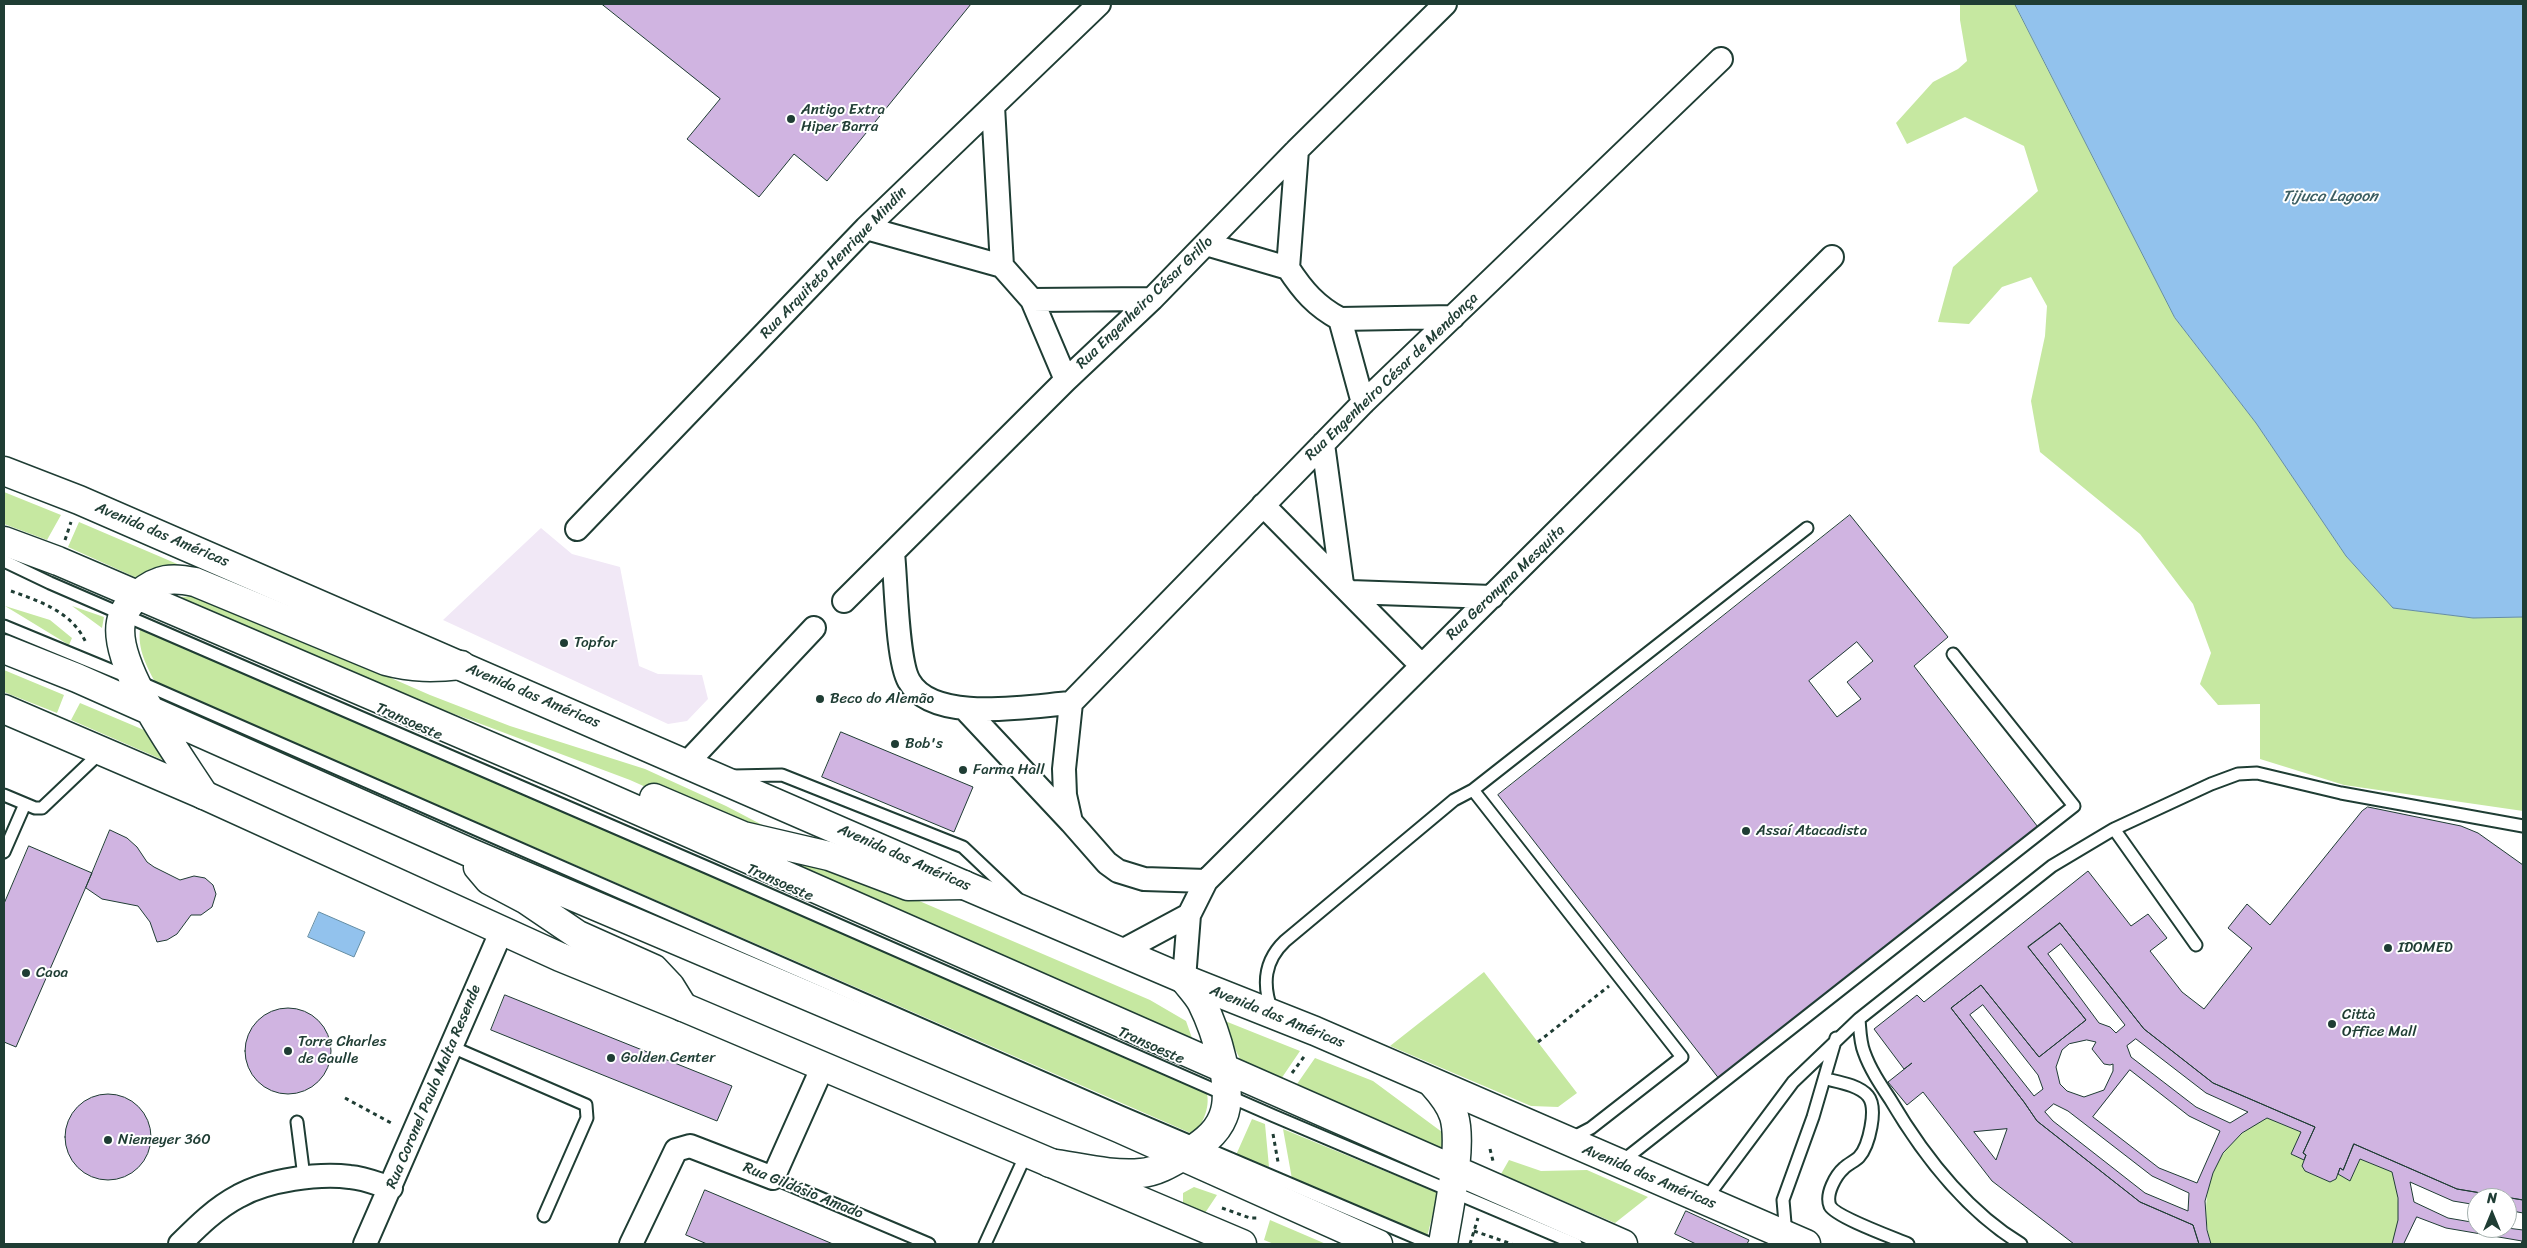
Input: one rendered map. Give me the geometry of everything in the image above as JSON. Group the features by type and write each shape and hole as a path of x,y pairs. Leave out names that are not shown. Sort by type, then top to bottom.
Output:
{"main road":[{"name":"Avenida das Américas","path":"4,471 79,500 964,885 1566,1141 1704,1201 1781,1238"},
{"path":"5,557 58,560 131,604 571,782 1225,1083 1453,1182 1623,1244"},
{"path":"204,795 150,711 123,650 121,632 131,604 155,582 180,579 195,582 386,662 417,668 461,665"},
{"path":"13,641 150,711 471,853 1119,1128 1191,1151 1378,1244"},
{"path":"4,708 204,795 560,957 683,1007 1242,1244"},
{"path":"571,782 590,780 613,782 743,836 829,856 908,886 964,885"},
{"path":"471,853 481,872 489,880 525,899 578,935 654,969 670,986 683,1007"},
{"path":"1038,1158 1108,1171 1142,1173 1159,1168 1191,1151 1218,1127 1224,1116 1225,1083 1215,1034 1202,1002 1184,979"},
{"path":"1433,1084 1443,1095 1454,1116 1456,1127 1453,1182 1443,1244"}],"street":[{"name":"Rua Arquiteto Henrique Mindin","path":"577,529 866,228 1099,4"},
{"name":"Rua Engenheiro César Grillo","path":"844,601 1066,380 1152,298 1297,150 1445,4"},
{"name":"Rua Engenheiro César de Mendonça","path":"1071,703 1363,403 1721,59"},
{"path":"993,106 1002,266"},
{"path":"1297,150 1288,268 1302,291 1340,320 1453,317"},
{"path":"866,228 1002,266 1032,300 1066,380"},
{"path":"1206,244 1288,268"},
{"name":"Rua Geronyma Mesquita","path":"1184,979 1189,915 1206,881 1832,258"},
{"path":"1032,300 1152,298"},
{"path":"1340,320 1363,403"},
{"path":"1324,444 1346,588"},
{"path":"1263,505 1422,665"},
{"path":"894,553 902,661 908,681 924,698 966,710 1071,703 1064,769 1065,795 1071,822"},
{"path":"1346,588 1492,597"},
{"path":"687,763 814,628"},
{"path":"966,710 1071,822 1095,851 1118,871 1144,879 1206,881"},
{"path":"1122,951 1189,915"},
{"name":"Rua Coronel Paulo Malta Resende","path":"365,1244 502,930"},
{"path":"773,1178 823,1066"},
{"name":"Rua Gildásio Amado","path":"631,1244 676,1150 690,1146 773,1178"},
{"path":"180,1244 206,1218 240,1195 304,1177 351,1177 391,1188"}],"lane":[{"path":"1274,1016 1265,976 1268,964 1275,950 1310,918 1454,800 1473,790 1807,528"},
{"name":"Transoeste","path":"131,604 1225,1083"},
{"path":"4,620 13,641"},
{"path":"4,626 13,641 135,680 1121,1112 1191,1151 1431,1244"},
{"path":"1619,1164 2074,806 1953,654"},
{"path":"5,799 35,808 42,808 103,750"},
{"path":"1704,1201 1777,1102 1810,1064 1836,1038 1859,1019 2052,866 2114,829 2211,784 2238,774 2257,773 2341,793 2523,826"},
{"path":"717,776 782,775 963,847 1033,913"},
{"path":"1473,790 1682,1056 1591,1128 1566,1141"},
{"path":"4,852 25,804"},
{"path":"2114,829 2196,945"},
{"path":"1859,1019 1863,1050 1869,1065 1909,1132 1966,1200 2001,1232 2021,1244"},
{"path":"1781,1238 1783,1200 1826,1079 1836,1038"},
{"path":"452,1047 586,1105 587,1118 544,1216"},
{"path":"1826,1079 1857,1088 1868,1095 1872,1105 1872,1128 1860,1156 1842,1169 1834,1181 1830,1194 1830,1205 1834,1210 1854,1221 1908,1244"},
{"path":"297,1122 304,1177"},
{"path":"985,1244 1038,1158"},
{"name":"Rua Gildásio Amado","path":"773,1178 929,1244"},
{"path":"1453,1182 1540,1230 1576,1244"},
{"path":"1540,1230 1546,1235 1570,1244"}],"path":[{"path":"64,545 72,519"},
{"path":"10,591 43,602 70,620 86,642 86,652"},
{"path":"1538,1042 1620,977"},
{"path":"1289,1078 1306,1054"},
{"path":"345,1098 414,1133"},
{"path":"1273,1133 1280,1170"},
{"path":"1219,1207 1250,1218 1258,1218 1263,1213"},
{"path":"1470,1244 1479,1213"},
{"path":"1474,1231 1512,1244"}],"shaded area":[{"name":"Topfor","path":"541,528 572,554 620,567 639,666 658,674 702,675 708,699 687,721 668,724 443,620"}],"green space":[{"path":"1960,4 2015,4 2175,318 2256,423 2346,556 2393,608 2473,618 2523,617 2523,811 2344,785 2260,759 2260,704 2218,705 2200,684 2211,653 2193,604 2140,534 2040,452 2031,401 2045,336 2047,306 2031,277 2002,287 1969,324 1938,322 1953,267 2038,191 2024,146 1965,117 1907,144 1896,123 1933,82 1958,69 1967,61 1960,20"},
{"path":"4,492 61,515 47,540 4,524"},
{"path":"79,522 182,566 152,568 137,578 68,547"},
{"path":"203,596 430,695 510,726 645,769 726,806 791,840 740,829 630,780 425,703 178,597"},
{"path":"5,606 50,620 72,638 69,645"},
{"path":"72,606 104,617 102,628"},
{"path":"141,623 1206,1089 1208,1102 1201,1124 1195,1135 155,682 141,647"},
{"path":"4,670 64,695 57,713 4,692"},
{"path":"80,703 144,730 163,760 71,720"},
{"path":"763,851 861,876 1150,1000 1186,1021 1192,1038"},
{"path":"1484,972 1577,1093 1558,1107 1531,1106 1390,1046"},
{"path":"1220,1019 1300,1051 1281,1079 1240,1059"},
{"path":"1315,1058 1373,1081 1446,1135 1443,1149 1297,1084"},
{"path":"2267,1118 2301,1132 2291,1154 2304,1160 2303,1166 2305,1171 2330,1182 2336,1179 2338,1174 2350,1181 2360,1159 2392,1172 2396,1190 2398,1218 2392,1244 2211,1244 2206,1205 2214,1170 2223,1154 2235,1140 2249,1128"},
{"path":"1252,1119 1265,1124 1269,1167 1236,1155"},
{"path":"1283,1129 1438,1193 1427,1237 1292,1179"},
{"path":"1509,1160 1541,1171 1587,1170 1648,1197 1615,1223 1501,1174"},
{"path":"1194,1187 1217,1195 1205,1213 1183,1206 1183,1193"},
{"path":"1270,1220 1326,1244 1274,1244 1264,1240"}],"water":[{"name":"Tijuca Lagoon","path":"2015,4 2523,4 2523,617 2473,618 2393,608 2346,556 2256,423 2175,318"},
{"path":"319,912 365,932 354,957 308,937"}],"building":[{"name":"Antigo Extra Hiper Barra","path":"602,4 971,4 827,181 794,154 759,197 687,139 720,99"},
{"path":"1850,515 1948,637 1914,666 2041,831 1720,1080 1498,795","holes":["1857,642 1873,661 1847,682 1861,699 1837,717 1809,681"]},
{"path":"841,732 973,787 954,832 822,777"},
{"name":"Città Office Mall","path":"2368,807 2461,826 2478,833 2523,865 2523,1200 2517,1199 2517,1188 2467,1188 2467,1191 2457,1189 2354,1144 2343,1170 2340,1168 2336,1179 2330,1182 2305,1171 2302,1166 2306,1155 2303,1153 2315,1127 2213,1083 2144,1029 2060,923 2028,947 2086,1020 2039,1057 1981,985 1951,1008 2037,1121 2140,1202 2193,1225 2199,1244 2074,1244 1992,1181 1923,1092 1907,1105 1888,1082 1912,1063 1904,1069 1874,1029 1917,995 1924,1002 2088,871 2131,926 2148,914 2167,938 2150,951 2182,992 2204,1009 2252,948 2228,928 2247,904 2270,925 2362,811","holes":["2007,1129 1996,1160 1974,1132"]},
{"path":"110,830 127,838 137,847 147,862 154,867 180,880 194,876 205,878 213,885 216,894 212,907 201,915 191,915 177,934 167,940 157,942 150,922 138,906 102,899 86,888"},
{"name":"Caoa","path":"29,846 92,873 16,1047 4,1042 4,904"},
{"path":"2060,923 2144,1029 2213,1083 2315,1127 2303,1153 2306,1155 2304,1160 2291,1154 2301,1132 2267,1118 2242,1133 2223,1153 2213,1173 2205,1201 2207,1230 2211,1244 2199,1244 2193,1225 2140,1202 2037,1121 1951,1008 1981,985 2039,1057 2086,1020 2028,947","holes":["2061,944 2125,1025 2116,1033 2110,1027 2099,1023 2048,954","1983,1005 2038,1075 2043,1089 2034,1096 1970,1015","2136,1039 2206,1093 2248,1112 2230,1123 2196,1107 2131,1057 2127,1046","2087,1040 2096,1042 2092,1049 2104,1064 2113,1064 2113,1071 2104,1090 2084,1097 2067,1091 2060,1084 2056,1067 2062,1050 2069,1044","2054,1104 2068,1111 2152,1176 2189,1193 2188,1211 2145,1193 2053,1121 2045,1112"]},
{"name":"Golden Center","path":"505,995 732,1086 717,1121 491,1030"},
{"name":"Torre Charles de Gaulle","path":"288,1008 304,1011 312,1015 324,1027 328,1035 331,1051 328,1067 324,1075 312,1087 304,1091 288,1094 272,1091 264,1087 252,1075 248,1067 245,1051 248,1035 252,1027 264,1015 272,1011"},
{"path":"2130,1070 2189,1116 2220,1131 2197,1183 2159,1168 2093,1117"},
{"name":"Niemeyer 360","path":"100,1094 116,1094 125,1097 139,1106 148,1120 151,1137 148,1154 139,1168 125,1177 116,1180 100,1180 84,1173 72,1161 65,1145 65,1129 72,1113 84,1101"},
{"path":"2354,1144 2457,1189 2467,1191 2467,1203 2453,1201 2410,1182 2414,1202 2448,1218 2467,1221 2467,1238 2517,1238 2517,1229 2523,1230 2523,1244 2392,1244 2398,1220 2398,1198 2392,1172 2360,1159 2350,1181 2338,1174 2340,1168 2343,1170"},
{"path":"705,1190 833,1244 707,1244 686,1235"},
{"path":"2517,1199 2523,1200 2523,1213 2517,1212"},
{"path":"1686,1211 1749,1240 1747,1244 1696,1244 1675,1234"},
{"path":"2417,1217 2446,1228 2467,1232 2467,1238 2504,1238 2522,1241 2521,1244 2404,1244"}],"place":[{"name":"Antigo Extra Hiper Barra","path":"791,119"},
{"name":"Topfor","path":"564,643"},
{"name":"Beco do Alemão","path":"820,699"},
{"name":"Bob's","path":"895,744"},
{"name":"Farma Hall","path":"963,770"},
{"name":"Assaí Atacadista","path":"1746,831"},
{"name":"IDOMED","path":"2388,948"},
{"name":"Caoa","path":"26,973"},
{"name":"Città Office Mall","path":"2332,1024"},
{"name":"Torre Charles de Gaulle","path":"288,1051"},
{"name":"Golden Center","path":"611,1058"},
{"name":"Niemeyer 360","path":"108,1140"}]}
